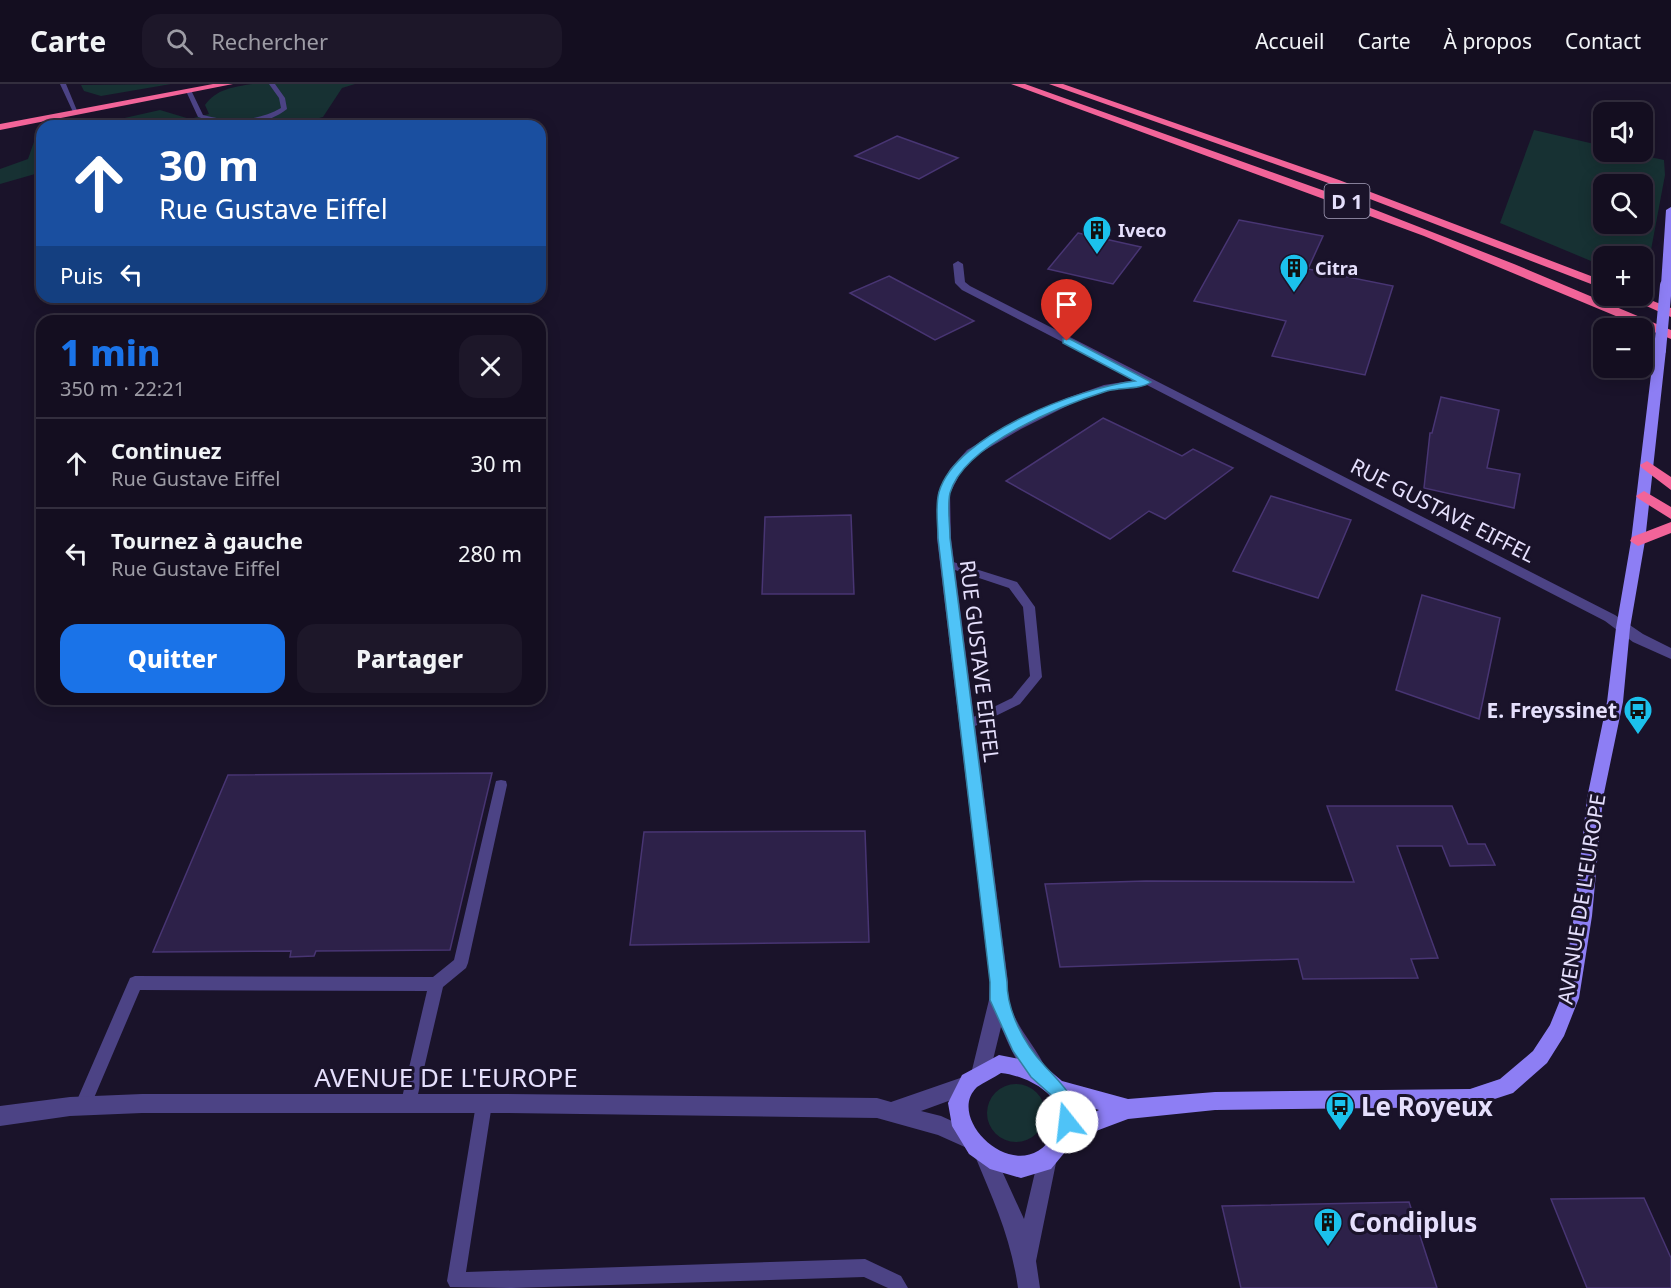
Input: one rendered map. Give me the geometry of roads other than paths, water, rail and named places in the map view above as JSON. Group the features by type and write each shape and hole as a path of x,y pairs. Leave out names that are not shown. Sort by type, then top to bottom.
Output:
{"highway":[{"path":"0,127 74,109 198,84"},
{"path":"0,117 74,109 228,84"},
{"name":"D 1","path":"1016,84 1370,210 1467,247 1671,335"},
{"name":"D 1","path":"1054,84 1174,124 1413,211 1593,281"},
{"path":"1068,84 1174,124"},
{"path":"1653,306 1671,313"},
{"path":"1647,465 1671,485"},
{"path":"1644,494 1657,490 1671,494"},
{"path":"1644,494 1671,514"},
{"path":"1638,542 1671,527"}],"street":[{"name":"AVENUE DE L'EUROPE","path":"1063,1139 1089,1124 1128,1109 1215,1101 1470,1098 1506,1086 1540,1057 1557,1030 1570,998 1595,798 1615,702 1623,628 1638,542 1660,350 1671,210"},
{"name":"RUE GUSTAVE EIFFEL","path":"958,264 960,283 966,288 1610,618 1623,628 1671,654"},
{"name":"RUE GUSTAVE EIFFEL","path":"998,1000 999,982 944,538 944,493 956,469 971,453 1017,426 1071,400 1108,387 1146,382"},
{"path":"982,1070 998,1000"},
{"path":"998,1000 1019,1045 1037,1071 1057,1089 1065,1105 1067,1122 1063,1139 1047,1158 1026,1259"},
{"path":"893,1111 966,1084 982,1070 999,1064 1018,1064 1037,1071"},
{"path":"966,1084 960,1097 959,1111 967,1138 985,1156 997,1163 1023,1167 1047,1158"},
{"name":"AVENUE DE L'EUROPE","path":"1057,1089 1128,1109"},
{"name":"AVENUE DE L'EUROPE","path":"0,1116 31,1110 82,1107 409,1102 878,1108 941,1126 967,1138"},
{"path":"985,1156 1006,1197 1026,1259 1029,1288"}],"lane":[{"path":"63,84 74,109"},
{"path":"256,120 272,116 284,109 282,98 272,84"},
{"path":"189,91 200,116 213,120"},
{"path":"947,564 1013,585 1029,607 1036,678 1016,701 967,725"},
{"path":"409,1102 436,984 461,963 501,785"},
{"path":"82,1107 135,983 436,984"},
{"path":"484,1104 456,1281 865,1268 895,1282 899,1288"}],"place":[{"name":"Iveco","path":"1097,256"},
{"name":"Citra","path":"1294,294"},
{"name":"E. Freyssinet","path":"1638,736"},
{"name":"Le Royeux","path":"1340,1132"},
{"name":"Condiplus","path":"1328,1248"}]}
